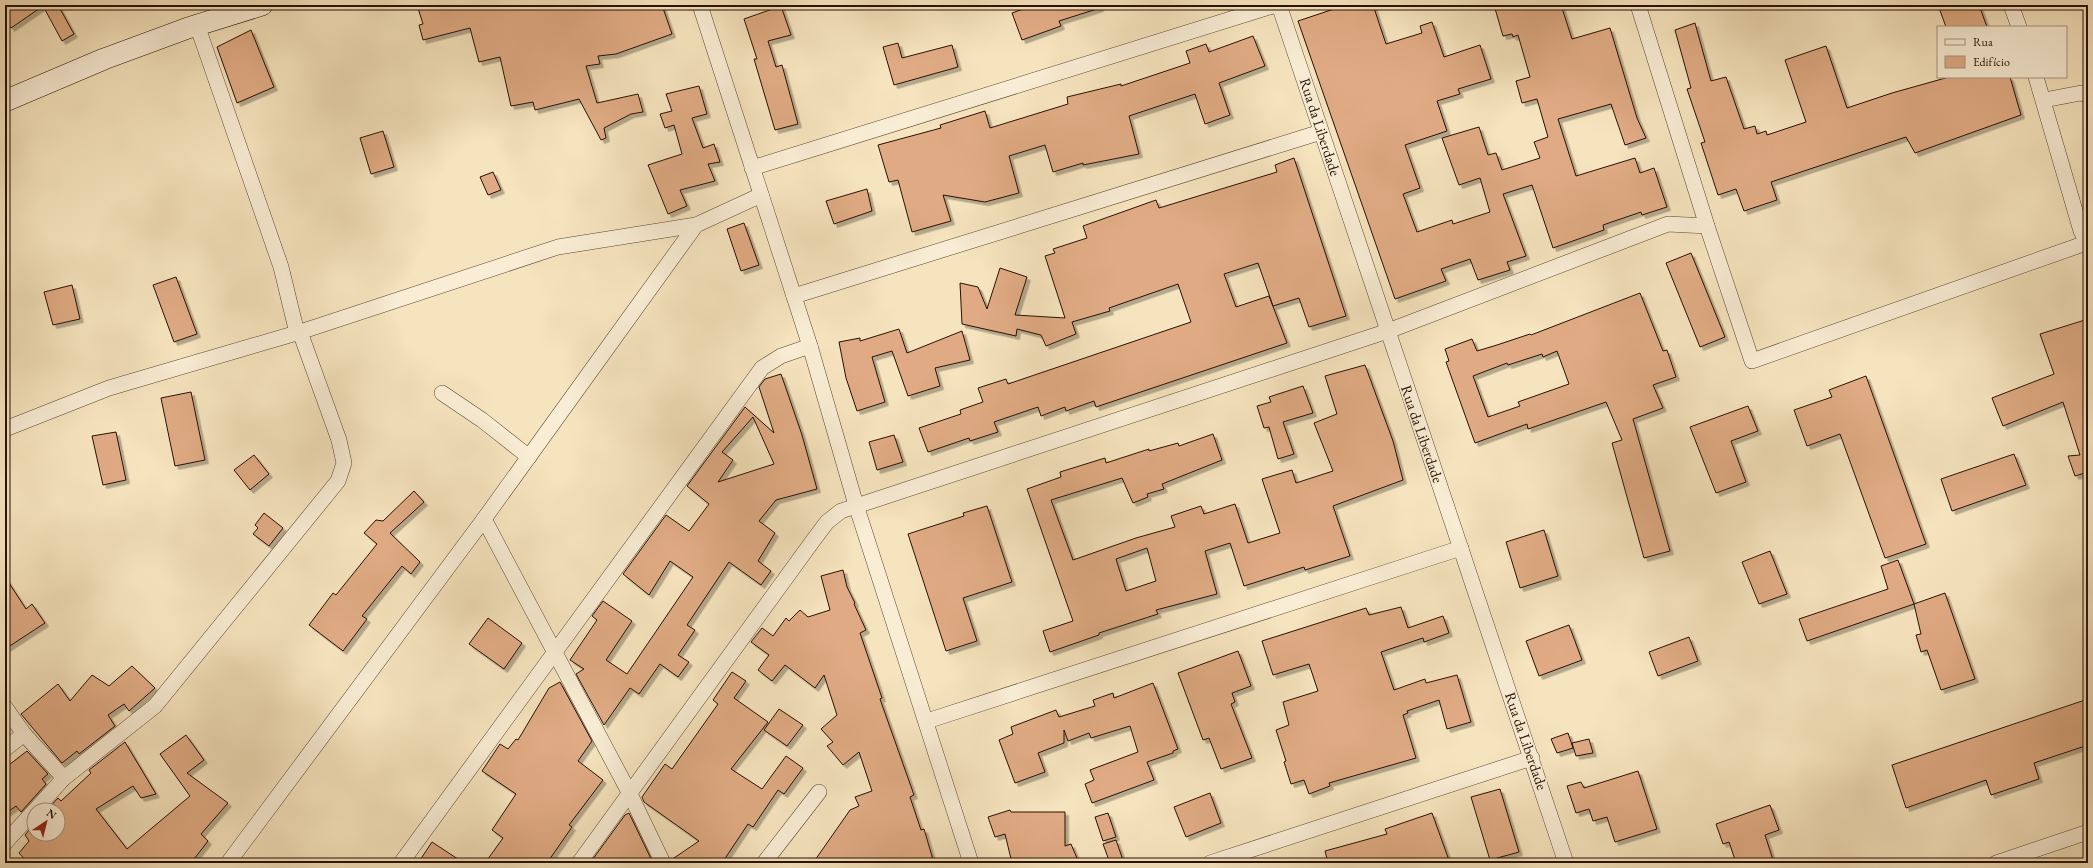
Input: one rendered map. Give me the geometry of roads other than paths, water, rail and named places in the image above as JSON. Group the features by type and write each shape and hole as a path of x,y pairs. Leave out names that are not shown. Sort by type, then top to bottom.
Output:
{"main road":[{"path":"9,96 197,25 262,5"}],"street":[{"path":"700,5 810,346 856,506 927,721 971,863"},
{"path":"752,168 1278,5"},
{"name":"Rua da Liberdade","path":"1278,5 1566,863"},
{"path":"1638,5 1707,226 1752,361 2087,244 2036,78"},
{"path":"2011,5 2019,26"},
{"path":"42,802 64,778 155,706 338,481 344,463 339,440 299,333 281,267 197,25"},
{"path":"2044,100 2081,93 2088,95"},
{"path":"794,296 1321,132"},
{"path":"5,428 109,388 299,333 558,247 696,225 761,195"},
{"path":"578,863 630,794 812,542 827,522 841,511 1388,331 1668,224 1707,226"},
{"path":"228,863 484,519 696,225"},
{"path":"401,863 556,653 762,368 781,356 810,346"},
{"path":"442,393 482,420 529,457"},
{"path":"484,519 630,794 663,863"},
{"path":"927,721 1461,548"},
{"path":"5,707 24,734 64,778"},
{"path":"5,749 24,734"},
{"path":"1210,863 1532,758"},
{"path":"764,863 819,792"},
{"path":"5,843 26,820"},
{"path":"1996,863 2088,832"}]}
